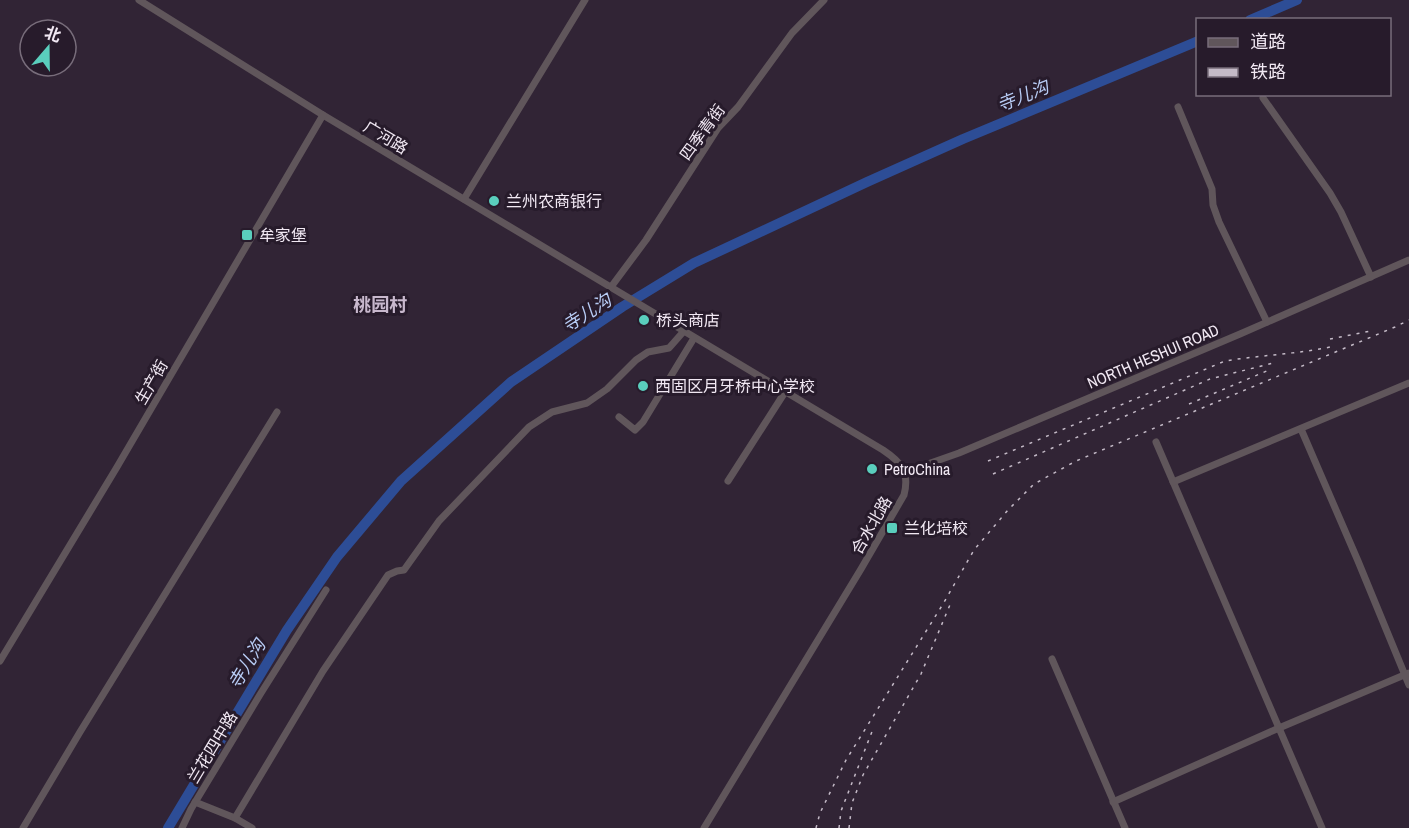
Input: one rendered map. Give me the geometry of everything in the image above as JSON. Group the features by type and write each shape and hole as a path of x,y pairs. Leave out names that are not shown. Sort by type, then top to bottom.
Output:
{"street":[{"name":"广河路","path":"139,0 322,115 684,331"},
{"path":"464,199 585,0"},
{"name":"四季青街","path":"611,287 646,240 718,128 738,107 792,33 824,0"},
{"path":"1263,98 1330,193 1371,277"},
{"path":"1178,107 1212,189 1213,205 1219,222 1267,322"},
{"name":"生产街","path":"0,661 117,467 322,115"},
{"name":"NORTH HESHUI ROAD","path":"905,472 959,453 1409,260"},
{"path":"235,818 322,671 388,575 404,570 439,521 529,427 552,412 587,403 607,389 636,360 648,352 669,348 684,331 883,450 892,456 905,472"},
{"path":"619,417 635,430 643,422 694,338"},
{"path":"1173,482 1409,383"},
{"path":"728,482 785,392"},
{"path":"23,828 277,412"},
{"path":"1301,429 1407,674 1409,685"},
{"path":"1156,442 1322,828"},
{"name":"合水北路","path":"704,828 904,495 905,472"},
{"name":"兰花四中路","path":"182,828 195,802 326,590"},
{"path":"1052,659 1125,828"},
{"path":"1113,802 1407,674"},
{"path":"195,802 235,818 252,828"}],"waterway":[{"name":"寺儿沟","path":"1255,18 1297,0"},
{"name":"寺儿沟","path":"168,828 287,630 337,557 401,481 511,382 622,307 694,263 963,139 1196,42"}],"railway":[{"path":"816,828 820,813 846,760 974,550 1034,484 1076,461 1409,320"},
{"path":"1330,339 1371,331"},
{"path":"988,461 1225,361 1335,346"},
{"path":"993,474 1210,379 1277,362"},
{"path":"1189,404 1269,370"},
{"path":"849,828 852,803 863,775 921,674 952,600"},
{"path":"839,828 841,811 873,729"}],"place":[{"name":"兰州农商银行","path":"494,201"},
{"name":"牟家堡","path":"247,235"},
{"name":"桥头商店","path":"644,320"},
{"name":"西固区月牙桥中心学校","path":"643,386"},
{"name":"PetroChina","path":"872,469"},
{"name":"兰化培校","path":"892,528"}],"district":[{"name":"桃园村","path":"380,305"}]}
